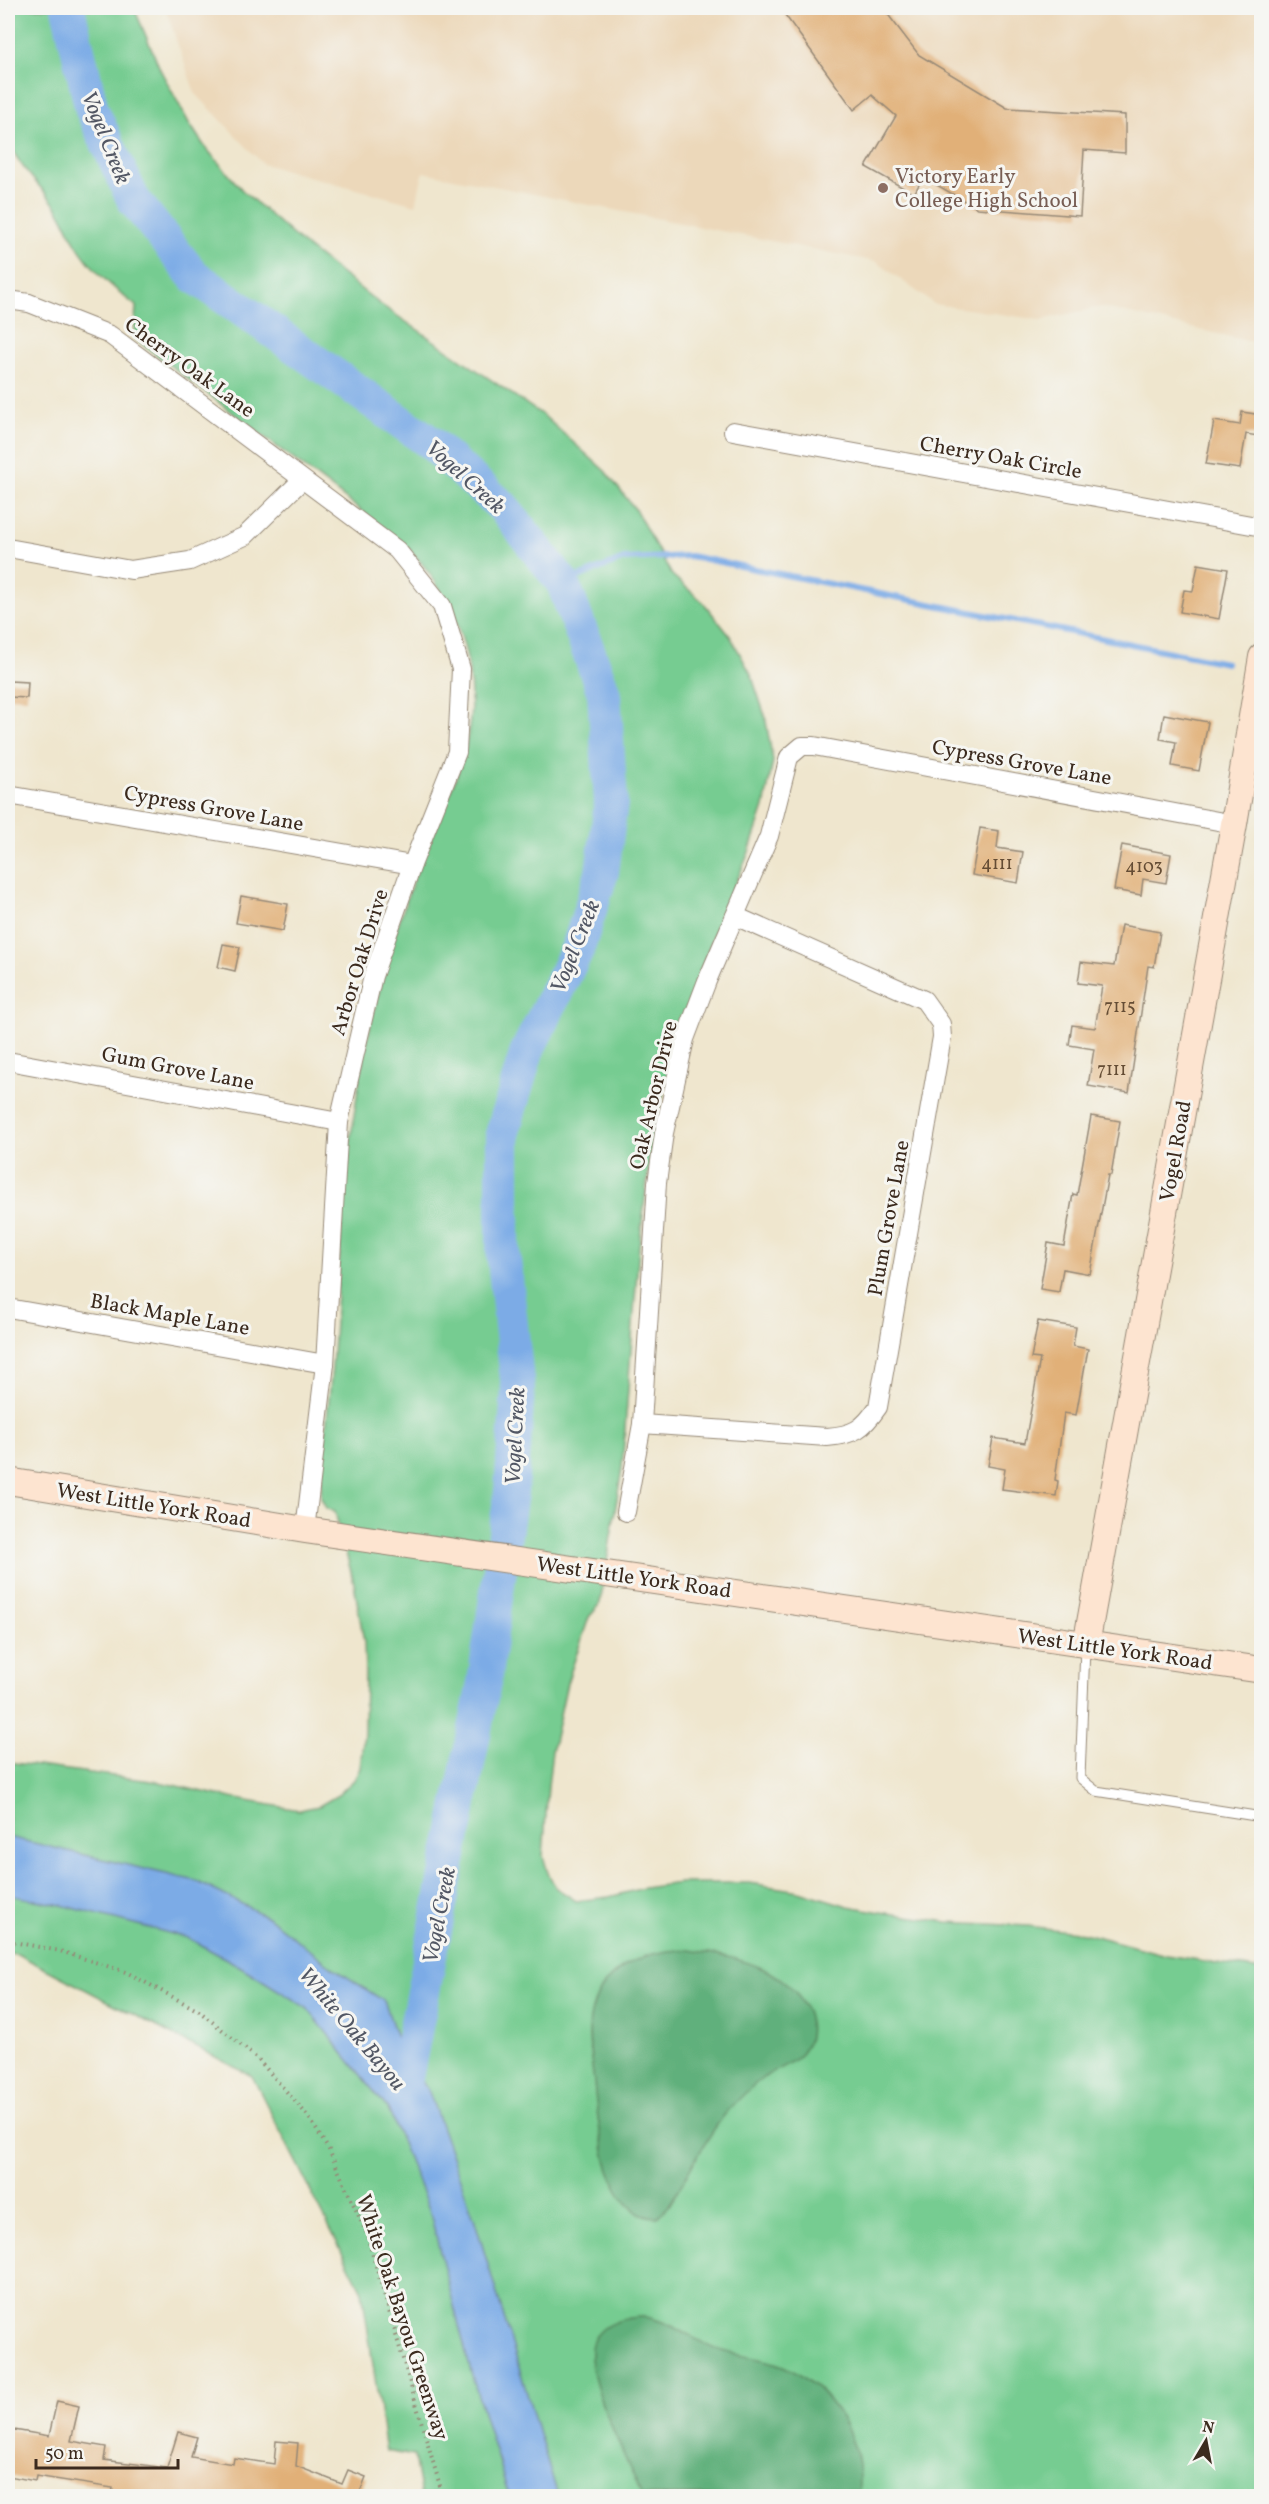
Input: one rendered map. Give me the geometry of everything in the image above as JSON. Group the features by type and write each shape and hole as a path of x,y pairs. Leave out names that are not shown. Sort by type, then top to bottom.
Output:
{"street":[{"name":"Cherry Oak Lane","path":"8,300 28,303 110,335 302,480"},
{"name":"Cherry Oak Circle","path":"733,431 1262,527"},
{"path":"8,548 131,570 190,561 245,536 302,480"},
{"name":"Arbor Oak Drive","path":"302,480 397,550 442,606 461,669 457,752 412,865 373,976 339,1122 325,1364 305,1530"},
{"name":"Vogel Road","path":"1086,1645 1262,657"},
{"name":"Cypress Grove Lane","path":"802,746 813,746 1234,824"},
{"name":"Oak Arbor Drive","path":"626,1512 642,1424 657,1183 664,1133 686,1039 770,836 789,757 802,746"},
{"name":"Cypress Grove Lane","path":"8,795 412,865"},
{"name":"Plum Grove Lane","path":"642,1424 827,1437 845,1436 865,1425 878,1407 942,1037 941,1024 924,1000 735,916"},
{"name":"Gum Grove Lane","path":"8,1060 339,1122"},
{"name":"Black Maple Lane","path":"8,1308 325,1364"},
{"name":"West Little York Road","path":"8,1481 305,1530 1262,1670"}],"lane":[{"path":"1086,1645 1080,1778 1096,1791 1262,1817"}],"path":[{"name":"White Oak Bayou Greenway","path":"8,1941 60,1951 126,1972 199,2011 257,2058 308,2116 343,2179 366,2232 443,2496"}],"shaded area":[{"name":"Victory Early College High School","path":"165,8 1261,8 1261,344 1101,307 1040,320 934,304 877,262 423,172 416,205 263,164 195,93"}],"green space":[{"path":"8,8 134,8 161,71 189,123 205,147 243,191 302,243 380,304 544,416 605,471 635,509 672,575 703,602 730,636 751,674 765,716 773,761 764,807 749,852 713,937 680,1027 653,1135 639,1247 622,1468 601,1598 599,1606 589,1617 567,1683 552,1751 543,1856 556,1888 576,1901 680,1883 749,1883 799,1891 848,1906 947,1922 1028,1926 1084,1933 1166,1955 1261,1970 1261,2496 421,2496 414,2456 386,2451 362,2291 252,2076 17,1954 8,1953 8,1762 159,1782 299,1810 319,1806 338,1795 354,1780 360,1768 364,1733 364,1642 354,1583 335,1512 326,1508 321,1498 347,1171 359,1081 383,974 422,858 448,799 462,759 470,717 471,696 466,653 452,612 430,574 401,541 134,338 136,306 111,285 88,260 75,242 58,210 16,157 8,137"},
{"path":"689,1950 744,1961 779,1978 793,1990 803,2005 810,2027 801,2054 758,2082 726,2113 710,2135 668,2207 657,2217 640,2213 626,2202 615,2185 598,2120 589,2027 595,2002 602,1987 613,1975 640,1958 655,1953"},
{"path":"645,2317 672,2326 716,2349 783,2366 817,2388 831,2403 851,2437 859,2476 858,2496 642,2496 608,2418 593,2373 591,2355 593,2341 602,2329 615,2322"}],"water":[{"name":"White Oak Bayou","path":"8,1837 196,1881 266,1916 332,1967 384,2001 401,2048 429,2092 474,2218 558,2496 509,2496 472,2376 429,2209 388,2109 307,2008 241,1967 188,1938 61,1905 8,1895"}],"building":[{"path":"780,8 883,8 919,55 1007,108 1125,115 1125,153 1084,150 1080,216 977,208 923,177 914,194 866,167 896,116 872,95 854,110"},
{"path":"1242,412 1262,415 1262,418 1258,436 1246,434 1240,469 1206,464 1214,421 1240,425"},
{"path":"1198,564 1228,569 1219,619 1180,612 1184,590 1193,591"},
{"path":"9,681 28,682 27,698 9,697"},
{"path":"1164,714 1208,722 1199,771 1172,766 1176,742 1160,739"},
{"path":"980,828 999,831 997,848 1023,852 1018,883 972,875"},
{"path":"1122,845 1171,854 1166,883 1143,879 1141,895 1114,890"},
{"path":"241,896 288,904 283,931 236,923"},
{"path":"1121,925 1160,932 1154,967 1148,966 1129,1093 1088,1086 1094,1049 1069,1045 1072,1025 1095,1028 1102,986 1078,983 1081,962 1114,966"},
{"path":"223,944 240,947 235,971 218,967"},
{"path":"1091,1116 1120,1121 1090,1274 1063,1269 1059,1292 1040,1289 1048,1243 1064,1246 1073,1194 1077,1195"},
{"path":"1038,1321 1076,1327 1073,1346 1088,1349 1076,1415 1064,1413 1055,1480 1058,1481 1056,1496 1002,1489 1005,1469 988,1466 993,1438 1025,1443 1040,1359 1031,1358"},
{"path":"57,2401 79,2406 71,2441 106,2447 104,2460 167,2468 178,2432 197,2437 191,2457 233,2464 234,2458 274,2464 276,2441 298,2443 296,2466 342,2484 348,2470 366,2477 360,2492 370,2496 134,2496 112,2494 113,2488 36,2476 35,2481 8,2476 8,2429 49,2436"}],"waterway":[{"name":"Vogel Creek","path":"68,8 92,110 133,199 193,275 431,443 503,507 563,583 604,693 611,803 602,872 578,948 527,1051 503,1131 503,1251 518,1389 511,1492 484,1683 405,2083"},
{"path":"563,583 624,559 690,556 1226,663"}],"place":[{"name":"Victory Early College High School","path":"883,188"}]}
